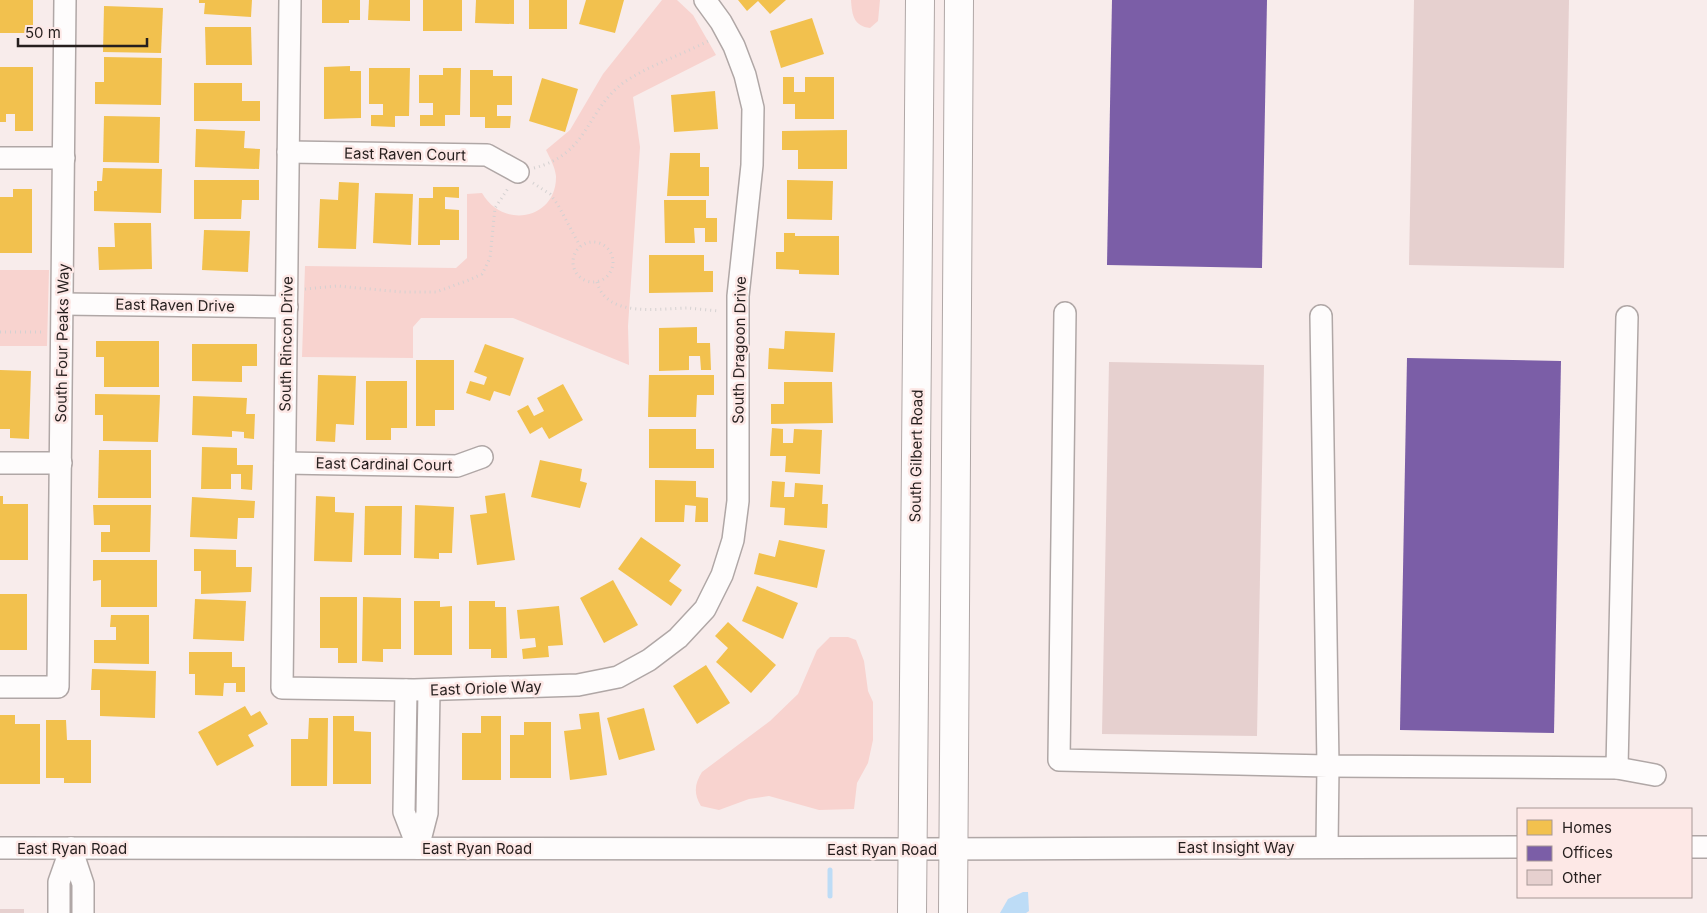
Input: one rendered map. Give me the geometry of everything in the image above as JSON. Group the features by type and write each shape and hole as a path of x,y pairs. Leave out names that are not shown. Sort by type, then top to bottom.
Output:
{"main road":[{"name":"South Gilbert Road","path":"912,913 920,0"},
{"path":"953,913 959,0"}],"street":[{"name":"South Four Peaks Way","path":"0,686 58,687 65,0"},
{"name":"South Rincon Drive","path":"282,688 290,0"},
{"name":"South Dragoon Drive","path":"678,638 705,609 722,575 733,540 738,501 738,312 752,165 753,108 745,75 723,27 705,0"},
{"name":"East Raven Court","path":"288,152 487,155 518,172"},
{"path":"0,158 64,158"},
{"name":"East Raven Drive","path":"63,304 287,297"},
{"path":"1065,313 1059,760 1328,766 1617,768 1655,775"},
{"path":"1321,316 1328,766 1327,847"},
{"path":"1617,768 1627,317"},
{"name":"East Cardinal Court","path":"285,463 457,466 482,456"},
{"path":"0,463 61,464"},
{"name":"East Oriole Way","path":"282,688 429,690 559,686 618,677 649,660 678,638"},
{"path":"406,690 404,812 418,848"},
{"path":"418,848 427,813 429,690"},
{"name":"East Insight Way","path":"954,848 1517,847"},
{"path":"1692,847 1707,847"},
{"name":"East Ryan Road","path":"0,848 954,848"},
{"path":"59,913 59,882 71,848"},
{"path":"71,848 83,884 83,913"}],"path":[{"path":"287,297 303,290 337,286 402,292 436,292 482,274 490,258 495,208 518,172 552,163 577,144 602,104 625,82 723,27"},
{"path":"518,172 550,194 580,246"},
{"path":"586,243 599,243 610,251 614,263 612,270 603,280 597,282 584,280 574,270 573,258 580,246 586,243"},
{"path":"597,282 599,289 616,304 644,311 688,308 738,312"},
{"path":"0,332 62,332"}],"shaded area":[{"path":"662,0 677,0 693,15 716,55 633,97 640,147 628,326 629,365 513,318 421,318 413,327 413,358 302,357 305,266 456,268 467,258 467,194 482,193 491,205 503,212 515,215 539,210 548,202 554,191 556,176 546,150 570,130 603,74"},
{"path":"851,0 880,0 878,21 870,28 860,25 853,15"},
{"path":"0,270 49,270 47,346 0,346"},
{"path":"830,637 848,637 856,640 864,661 868,691 873,702 873,740 868,763 857,783 854,809 819,810 769,796 749,799 719,810 701,806 696,788 702,772 770,721 798,694 817,650"}],"water":[{"path":"1023,892 1028,892 1029,911 1026,913 1000,913 1008,899"}],"building: Homes":[{"path":"0,0 33,0 33,33 0,33"},
{"path":"199,0 252,0 251,17 204,14 205,3 199,3"},
{"path":"322,0 360,0 360,20 349,20 349,23 322,23"},
{"path":"369,0 410,0 410,21 368,20"},
{"path":"423,0 462,0 462,31 423,31"},
{"path":"476,0 514,0 514,24 475,23"},
{"path":"529,0 567,0 567,29 529,29"},
{"path":"586,0 624,0 615,33 579,24"},
{"path":"738,0 786,0 770,14 758,1 747,11"},
{"path":"104,6 163,8 161,53 103,52"},
{"path":"812,18 824,54 781,68 770,31"},
{"path":"205,27 251,27 252,65 206,65"},
{"path":"104,57 162,58 161,105 95,104 95,82 104,82"},
{"path":"350,66 350,71 361,71 361,118 324,119 324,67"},
{"path":"0,67 33,67 33,131 15,131 15,114 6,114 6,122 0,122"},
{"path":"369,68 410,68 409,116 395,116 395,127 371,126 371,115 383,115 383,104 369,104"},
{"path":"443,68 461,68 460,115 445,115 445,126 420,126 420,115 433,115 433,103 419,103 419,75 443,75"},
{"path":"470,70 493,70 493,76 512,76 512,105 497,105 497,116 511,116 510,128 485,128 485,117 470,117"},
{"path":"783,77 794,77 794,92 805,92 805,77 834,77 834,119 795,119 795,104 783,104"},
{"path":"542,78 578,89 565,132 529,121"},
{"path":"194,83 242,83 242,101 260,101 260,121 194,121"},
{"path":"715,91 718,129 674,132 671,95"},
{"path":"104,116 160,117 159,163 103,162"},
{"path":"196,129 245,131 244,148 260,149 259,169 195,167"},
{"path":"847,130 847,169 798,169 798,150 782,150 782,131"},
{"path":"670,153 700,153 700,167 709,167 709,196 667,196"},
{"path":"103,168 162,169 161,213 94,211 94,191 97,191 97,181 102,181"},
{"path":"194,180 259,180 259,200 242,200 241,219 194,219"},
{"path":"787,180 833,181 832,220 787,219"},
{"path":"339,182 359,183 356,249 318,248 320,199 338,200"},
{"path":"433,187 459,187 459,198 445,197 445,209 459,210 459,240 440,240 440,245 418,245 419,198 433,198"},
{"path":"13,189 32,189 32,253 0,253 0,197 13,197"},
{"path":"375,193 413,194 411,245 373,243"},
{"path":"664,200 706,200 706,218 717,218 717,242 705,242 705,228 694,228 695,243 665,243"},
{"path":"114,223 151,223 152,269 99,270 98,247 115,247"},
{"path":"204,230 250,231 248,272 202,270"},
{"path":"784,233 795,233 795,236 839,236 839,275 799,274 799,270 776,269 776,252 784,252"},
{"path":"649,255 704,255 704,271 713,271 713,292 649,293"},
{"path":"697,327 697,343 710,343 711,370 701,370 700,356 689,356 689,370 659,371 659,328"},
{"path":"785,331 835,333 833,372 768,369 769,348 784,349"},
{"path":"96,341 159,341 159,387 104,387 104,357 96,357"},
{"path":"192,344 257,344 257,366 242,366 242,382 192,381"},
{"path":"485,344 524,358 510,396 494,391 490,401 466,393 470,381 484,385 487,377 474,372"},
{"path":"416,360 454,360 454,410 435,410 435,426 416,426"},
{"path":"0,370 31,371 29,439 10,438 10,429 0,429"},
{"path":"318,375 356,376 354,425 336,424 335,442 316,441"},
{"path":"649,375 714,375 714,395 697,395 696,417 648,417"},
{"path":"366,381 407,381 407,428 391,428 391,440 366,440"},
{"path":"784,382 832,382 833,423 771,424 771,404 784,404"},
{"path":"563,384 583,420 549,439 542,427 530,434 517,411 528,405 534,416 544,411 537,398"},
{"path":"95,394 160,395 158,442 103,441 103,415 95,415"},
{"path":"193,396 247,398 246,414 255,414 254,439 244,438 244,432 232,431 232,437 192,435"},
{"path":"772,428 783,429 783,443 793,443 794,429 822,430 820,474 785,472 786,456 770,456"},
{"path":"649,429 696,429 696,449 714,449 714,468 649,468"},
{"path":"202,447 237,448 237,465 253,465 252,490 241,489 241,474 231,474 231,489 201,489"},
{"path":"99,450 151,450 151,498 98,498"},
{"path":"540,460 582,469 580,481 587,483 580,508 531,497"},
{"path":"655,480 696,481 696,497 708,498 708,522 695,522 696,506 685,505 684,522 655,522"},
{"path":"772,481 785,482 784,497 794,497 795,483 823,485 822,504 828,504 827,528 784,525 785,508 770,507"},
{"path":"505,493 515,560 477,565 470,515 487,513 485,496"},
{"path":"0,496 3,496 3,504 28,504 28,560 0,560"},
{"path":"316,496 335,497 335,512 354,513 352,562 314,561"},
{"path":"192,497 255,501 254,518 238,518 237,539 190,537"},
{"path":"93,505 151,505 150,552 101,552 101,532 110,532 110,525 94,525"},
{"path":"415,505 454,507 452,553 439,553 439,559 414,558"},
{"path":"365,506 402,506 401,555 364,555"},
{"path":"641,537 681,565 669,581 682,590 671,606 618,569"},
{"path":"779,540 825,550 817,588 754,574 759,553 775,557"},
{"path":"194,549 236,550 236,567 252,567 251,592 201,594 201,571 194,571"},
{"path":"93,560 157,560 157,607 101,607 101,580 93,581"},
{"path":"613,580 638,625 604,643 580,598"},
{"path":"757,586 798,603 783,639 742,621"},
{"path":"0,594 27,594 27,650 0,650"},
{"path":"320,597 357,597 357,663 338,663 338,648 320,648"},
{"path":"363,597 401,598 401,649 383,649 383,662 362,661"},
{"path":"195,599 246,601 244,641 193,639"},
{"path":"414,601 440,601 440,607 452,606 452,655 414,655"},
{"path":"469,601 495,601 495,607 506,607 507,658 491,658 491,649 469,649"},
{"path":"559,606 563,645 548,646 549,657 523,659 522,649 536,647 535,638 520,639 517,610"},
{"path":"111,615 149,615 149,664 94,663 94,640 116,640 116,627 110,627"},
{"path":"728,622 776,665 751,693 716,662 728,648 715,636"},
{"path":"189,652 232,652 232,667 245,667 245,692 236,692 236,683 224,683 223,696 195,695 195,674 189,674"},
{"path":"706,665 730,703 697,724 673,686"},
{"path":"92,669 156,671 155,718 100,716 100,690 91,690"},
{"path":"245,706 251,716 260,711 268,724 248,735 254,746 217,766 198,732"},
{"path":"644,708 655,750 619,760 607,718"},
{"path":"599,712 607,775 570,780 564,731 581,729 579,714"},
{"path":"0,715 15,715 15,724 40,724 40,784 0,784"},
{"path":"333,716 354,716 354,731 371,732 371,784 333,784"},
{"path":"481,716 501,716 501,780 462,780 462,733 481,733"},
{"path":"309,718 328,718 327,786 291,786 291,739 308,739"},
{"path":"46,720 66,720 67,740 91,740 91,783 64,783 64,778 46,778"},
{"path":"524,722 551,722 551,778 510,778 510,735 524,735"}],"building: Offices":[{"path":"1112,0 1267,0 1262,268 1107,265"},
{"path":"1407,358 1561,361 1554,733 1400,730"}],"building: Other":[{"path":"1414,0 1569,0 1564,268 1409,265"},
{"path":"1109,362 1264,365 1257,736 1102,734"},
{"path":"0,909 24,909 24,913 0,913"}],"waterway":[{"path":"830,870 830,896"}]}
